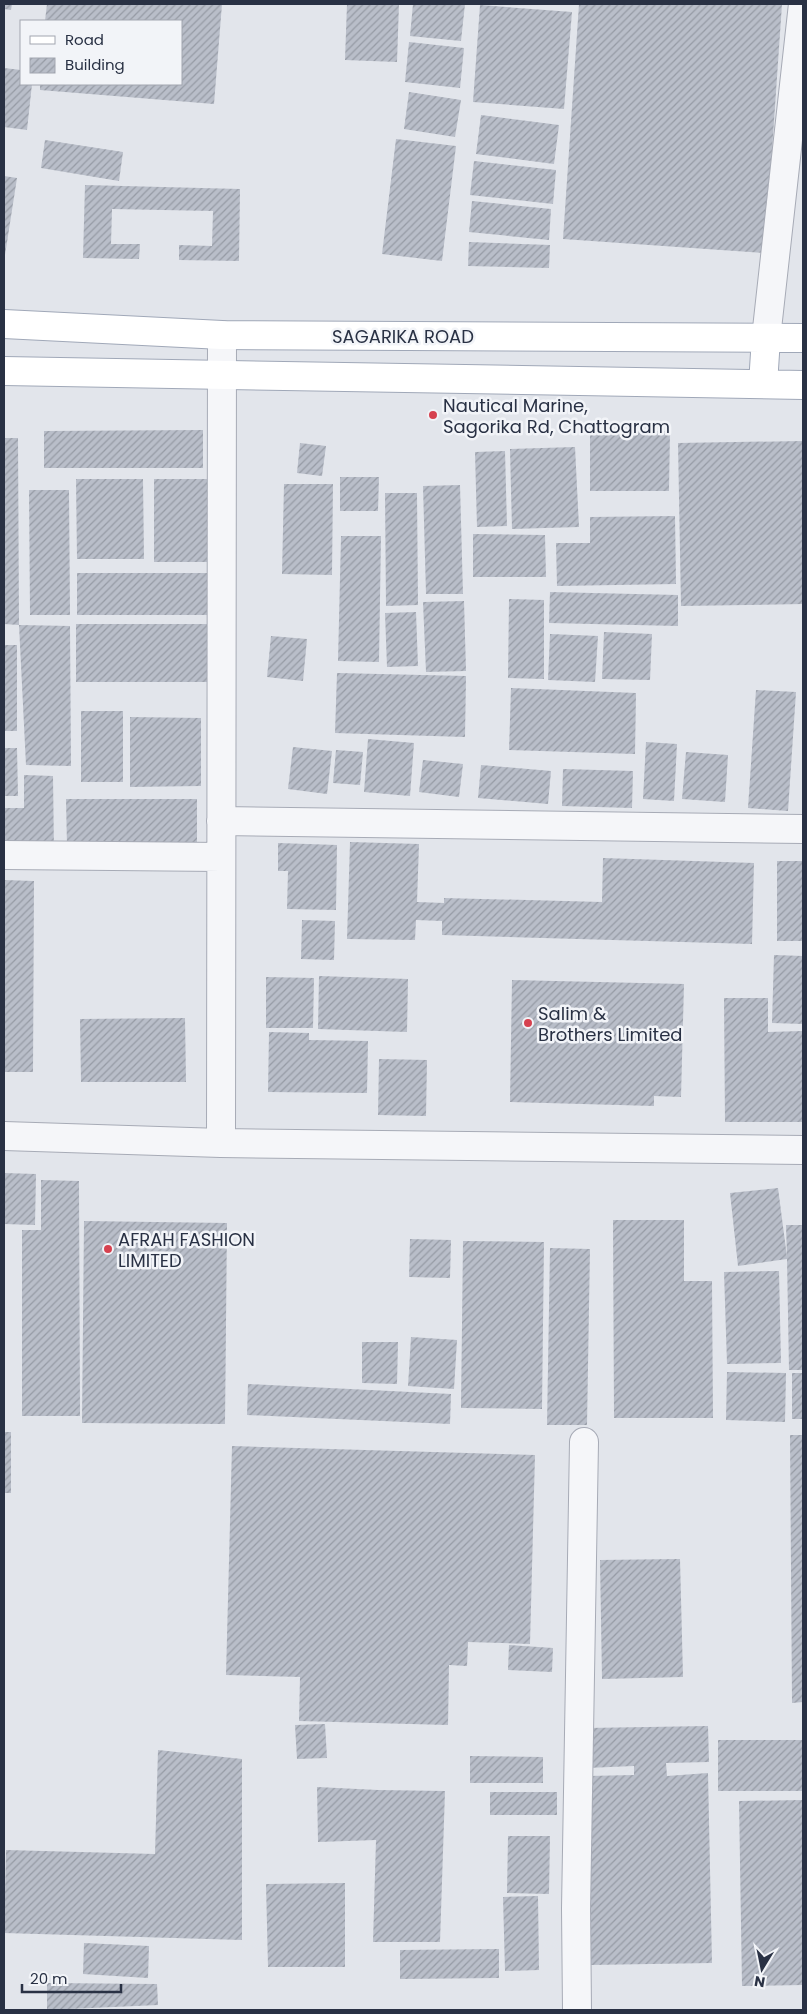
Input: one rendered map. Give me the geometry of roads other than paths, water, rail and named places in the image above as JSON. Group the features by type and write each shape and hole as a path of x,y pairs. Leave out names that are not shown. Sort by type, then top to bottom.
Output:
{"main road":[{"name":"SAGARIKA ROAD","path":"4,324 222,335 803,338"},
{"path":"763,384 766,338"},
{"path":"4,370 803,385"}],"street":[{"path":"766,338 803,4"},
{"path":"221,1142 222,335"},
{"path":"221,821 803,829"},
{"path":"4,855 221,857"},
{"path":"4,1136 221,1142 803,1150"},
{"path":"577,2010 576,1909 584,1442"}],"place":[{"name":"Nautical Marine, Sagorika Rd, Chattogram","path":"433,415"},
{"name":"Salim & Brothers Limited","path":"528,1023"},
{"name":"AFRAH FASHION LIMITED","path":"108,1249"}]}
